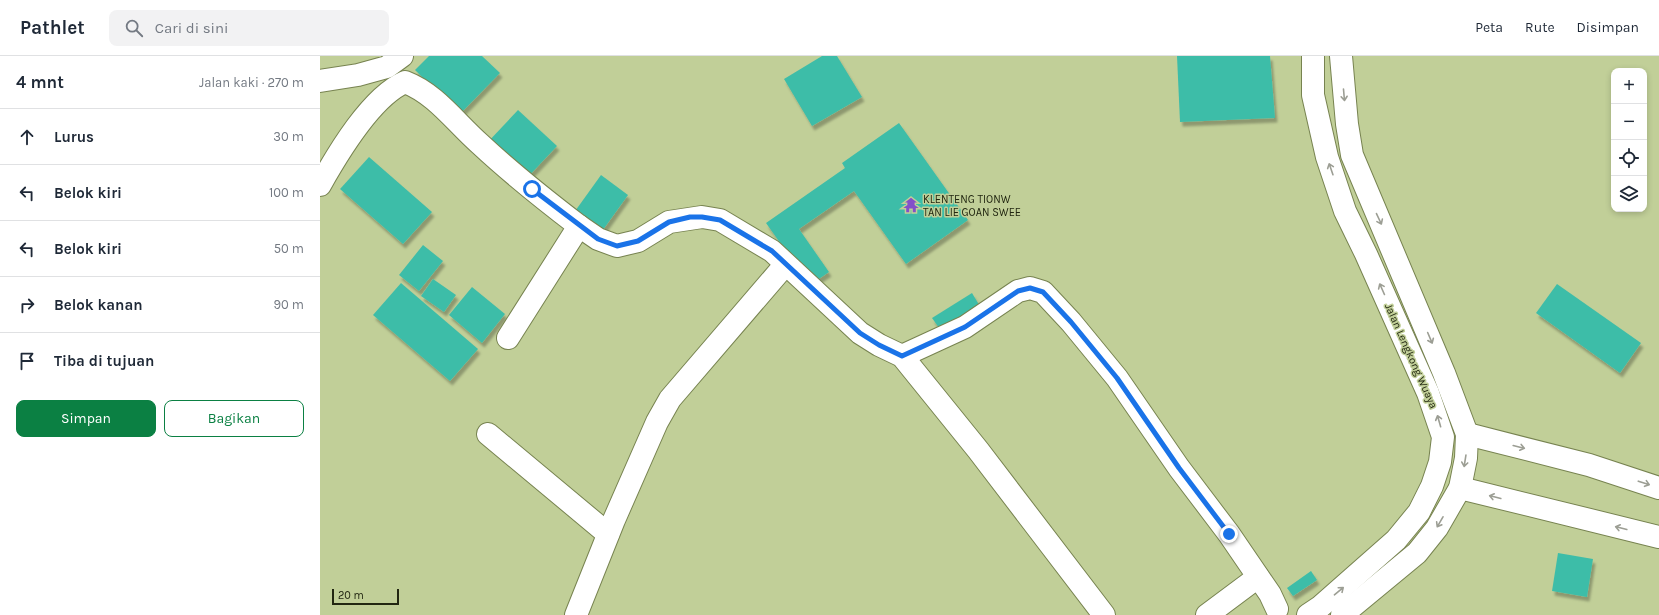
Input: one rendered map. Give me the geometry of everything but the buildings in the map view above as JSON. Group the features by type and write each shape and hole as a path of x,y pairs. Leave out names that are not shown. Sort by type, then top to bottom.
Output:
{"street":[{"path":"320,81 358,75 387,67 402,56"},
{"name":"Jalan Lengkong Wuaya","path":"1308,615 1320,608 1396,540 1419,512 1432,486 1440,462 1443,437 1428,393 1366,254 1345,211 1327,157 1313,95 1313,56"},
{"name":"Jalan Lengkong Wuaya","path":"1341,56 1347,124 1352,155 1444,373 1467,434 1466,458 1460,488 1437,528 1417,553 1342,615"},
{"path":"320,185 334,160 380,98 396,86 405,82 415,86 443,106 478,143 532,189 598,239 617,246 638,241 669,222 690,217 720,220 772,251 860,333 879,345 902,356 978,450 1104,615"},
{"path":"508,338 579,226"},
{"path":"576,615 608,534 658,422 670,399 786,265"},
{"path":"902,356 965,327 1018,291 1030,288 1043,292 1071,322 1117,378 1179,468 1229,534 1273,599 1277,609"},
{"path":"488,434 608,534"},
{"path":"1467,434 1588,465 1659,488"},
{"path":"1460,488 1659,537"},
{"path":"1207,615 1258,577"}],"place":[{"name":"KLENTENG TIONW TAN LIE GOAN SWEE","path":"911,205"}],"route":[{"path":"532,189 598,239 617,246 638,241 669,222 690,217 720,220 772,251 824,302 860,333 879,345 902,356 965,327 1018,291 1030,288 1043,292 1071,322 1117,378 1179,468 1229,534"}]}
